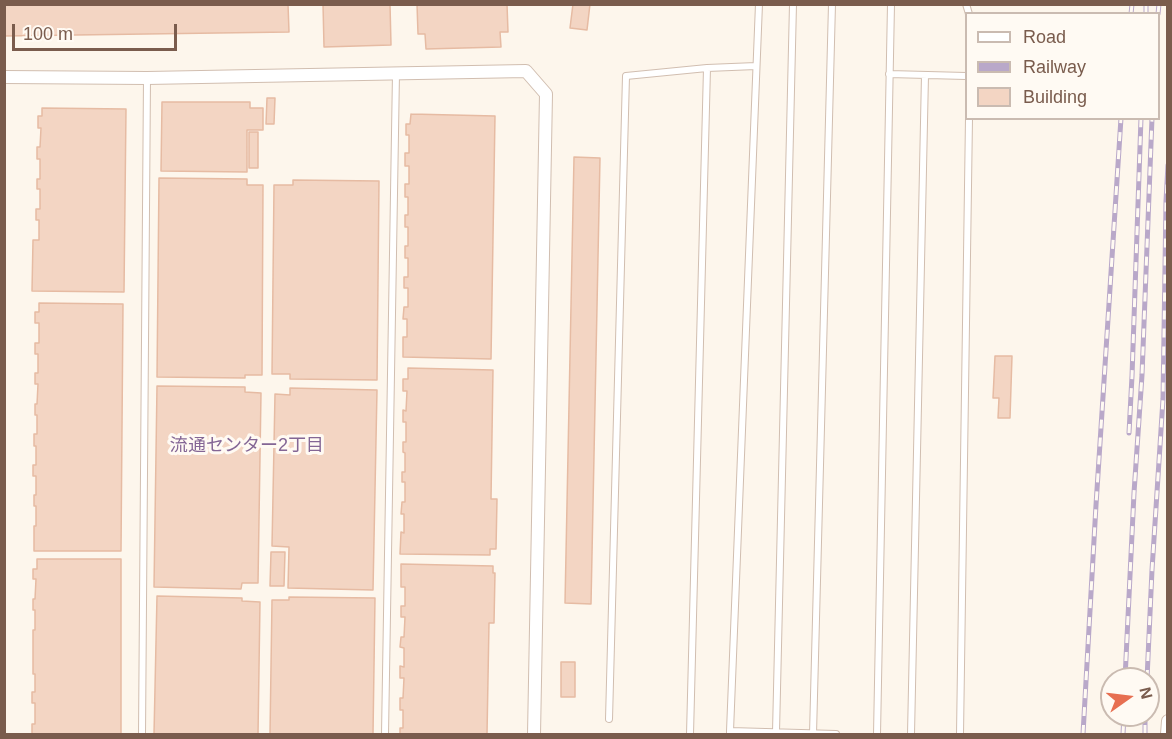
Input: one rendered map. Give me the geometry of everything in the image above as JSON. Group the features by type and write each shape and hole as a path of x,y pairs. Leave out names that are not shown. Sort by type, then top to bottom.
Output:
{"street":[{"path":"4,77 147,78 526,71 546,94 534,735"},
{"path":"1167,721 1167,735"}],"lane":[{"path":"759,4 730,733 776,732 836,735"},
{"path":"776,732 793,4"},
{"path":"813,734 832,4"},
{"path":"877,735 891,4"},
{"path":"609,719 626,76 756,66"},
{"path":"690,735 707,68"},
{"path":"385,735 396,73"},
{"path":"889,74 965,76"},
{"path":"911,735 925,75"},
{"path":"142,735 147,78"},
{"path":"960,735 969,120"}],"building":[{"path":"4,4 288,4 289,32 4,36"},
{"path":"323,4 390,4 391,45 324,47"},
{"path":"417,4 507,4 508,32 500,32 501,47 426,49 425,34 418,34"},
{"path":"573,4 590,4 587,30 570,28"},
{"path":"267,98 275,98 274,124 266,124"},
{"path":"162,102 250,102 250,108 263,108 263,130 247,130 247,172 161,171"},
{"path":"42,108 126,109 124,292 32,291 33,240 39,240 39,220 36,220 36,209 40,209 40,189 37,189 37,179 40,179 40,159 37,159 37,147 40,147 41,128 38,128 38,116 42,116"},
{"path":"411,114 495,116 491,359 403,357 403,337 407,337 407,319 403,319 404,307 408,307 408,288 404,288 404,277 408,277 408,258 405,258 405,246 408,246 408,227 405,227 405,215 408,215 408,197 405,197 405,184 409,184 409,166 405,166 405,153 409,153 409,135 406,135 406,124 410,124"},
{"path":"249,132 258,132 258,168 249,168"},
{"path":"574,157 600,158 591,604 565,603"},
{"path":"159,178 247,179 247,185 263,185 262,375 245,375 245,378 157,377"},
{"path":"293,180 379,181 377,380 290,379 290,374 272,374 274,185 293,185"},
{"path":"39,303 123,304 121,551 34,551 36,476 33,476 33,465 36,465 34,434 37,434 35,404 37,404 38,384 35,384 35,373 38,373 38,354 35,354 35,343 39,343 39,323 35,323 35,312 39,312"},
{"path":"995,356 1012,356 1010,418 998,418 999,398 993,398"},
{"path":"408,368 493,370 491,499 497,499 496,549 490,549 490,555 400,554 401,532 404,533 402,502 405,502 405,482 402,482 402,472 405,472 403,442 406,442 406,422 403,422 403,410 406,411 407,391 403,391 403,379 408,379"},
{"path":"157,386 245,387 245,392 261,393 258,583 242,583 241,589 154,587"},
{"path":"290,388 377,390 373,590 288,588 289,547 272,546 275,394 290,395"},
{"path":"271,552 285,552 284,586 270,586"},
{"path":"37,559 121,559 121,734 32,734 32,724 35,724 35,703 32,703 32,692 35,692 33,599 35,599 36,579 33,579 33,569 37,569"},
{"path":"401,564 493,566 493,573 495,573 494,623 489,623 487,734 400,734 400,728 403,728 403,710 400,710 400,698 403,698 404,678 400,678 400,666 404,667 404,648 400,647 401,637 404,637 405,617 401,617 401,606 405,606 405,587 401,587"},
{"path":"157,596 242,598 242,601 260,602 258,734 154,734"},
{"path":"289,597 375,598 373,734 270,734 272,600 289,600"},
{"path":"561,662 575,662 575,697 561,697"}],"railway":[{"path":"1131,12 1132,4"},
{"path":"1146,4 1146,12"},
{"path":"1158,12 1159,4"},
{"path":"1083,734 1121,120"},
{"path":"1129,433 1141,120"},
{"path":"1126,667 1142,375 1152,120"},
{"path":"1148,667 1163,399 1168,165"},
{"path":"1123,727 1123,734"},
{"path":"1145,727 1145,734"}],"district":[{"name":"流通センター2丁目","path":"247,446"}]}
